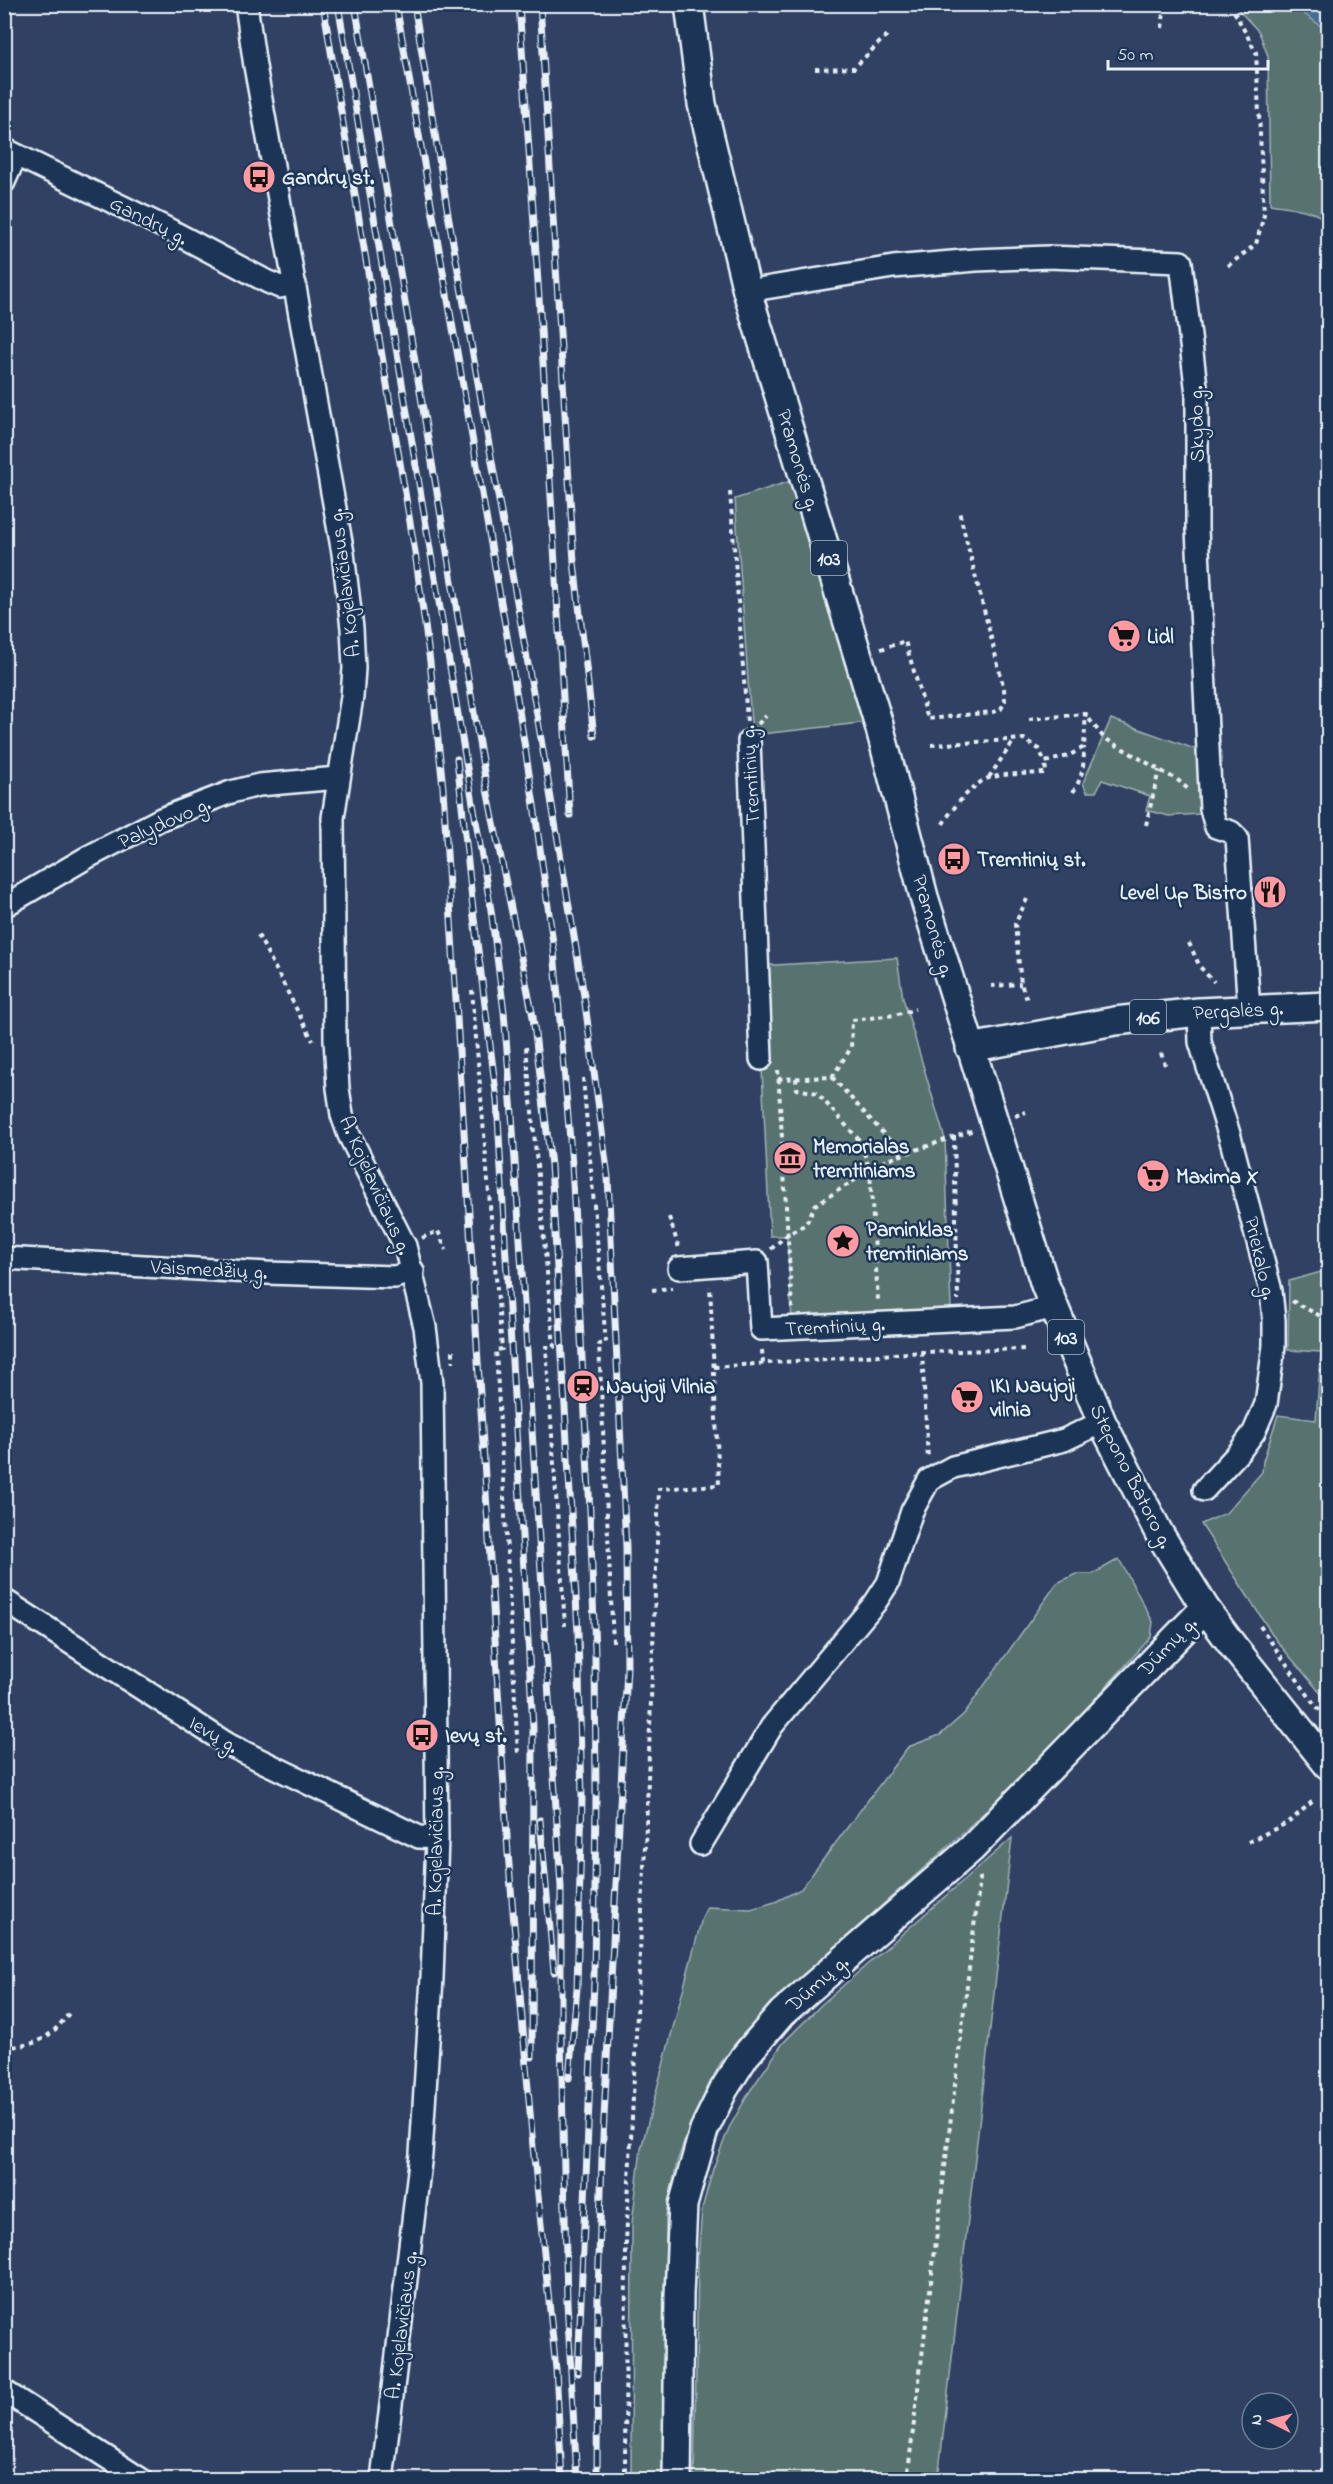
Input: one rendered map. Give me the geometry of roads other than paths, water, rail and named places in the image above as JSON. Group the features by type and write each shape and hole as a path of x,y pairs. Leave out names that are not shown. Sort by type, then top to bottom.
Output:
{"main road":[{"name":"Pramonės g.","path":"689,4 705,115 747,291 879,725 924,897 970,1048"},
{"name":"Pergalės g.","path":"970,1048 1115,1021 1199,1012 1329,1006"},
{"name":"Stepono Batoro g.","path":"970,1048 1054,1307 1102,1422 1159,1533 1205,1608 1329,1765"},
{"name":"Dūmų g.","path":"677,2480 679,2295 683,2205 704,2130 724,2089 745,2056 782,2013 971,1849 1205,1608"}],"street":[{"name":"A. Kojelavičiaus g.","path":"246,4 255,66 344,553 352,628 354,668 352,697 333,818 335,1040 338,1089 342,1115 349,1135 405,1246 413,1271 425,1327 432,1383 437,1838 432,1978 421,2154 382,2480"},
{"name":"Gandrų g.","path":"10,152 164,227 268,282 280,287 295,284"},
{"path":"4,182 10,152"},
{"name":"Skydo g.","path":"747,291 893,267 976,260 1048,257 1181,262 1197,394 1197,529 1211,809 1216,827 1231,832 1238,838 1249,1009"},
{"name":"Tremtinių g.","path":"749,741 761,1059"},
{"name":"Palydovo g.","path":"4,906 86,858 161,819 231,792 260,785 338,778"},
{"name":"Priekalo g.","path":"1199,1012 1200,1042 1230,1137 1271,1291 1274,1346 1266,1404 1254,1432 1240,1451 1204,1490"},
{"name":"Vaismedžių g.","path":"4,1258 395,1277 413,1271"},
{"name":"Tremtinių g.","path":"679,1268 757,1262 761,1329 1016,1317 1054,1307"},
{"path":"701,1844 772,1726 875,1603 888,1583 912,1511 929,1480 953,1467 1064,1440 1102,1422"},
{"name":"Ievų g.","path":"4,1600 229,1745 419,1837 437,1838"},
{"path":"4,2391 142,2480"}],"water":[{"path":"1292,5 1328,5 1328,31"}],"railway":[{"path":"323,4 415,552 430,662 443,788 508,1853 533,2147 556,2369 562,2480"},
{"path":"338,4 491,910 504,1012 561,1887 561,2038 567,2302 577,2480"},
{"path":"355,4 486,784 533,1017 551,1165 578,1632 582,1799 577,1988 569,2078"},
{"path":"396,4 510,653 534,805 554,950 572,1164 590,1512 595,1653 596,1794 594,1981 578,2373"},
{"path":"414,4 448,214 536,709 584,996 608,1177 626,1547 627,1668 602,2157 598,2293 597,2480"},
{"path":"519,4 570,815"},
{"path":"540,4 574,562 594,736"},
{"path":"457,759 497,1100 533,1727 532,2057"},
{"path":"540,1820 554,1972"}],"place":[{"name":"Gandrų st.","path":"259,177"},
{"name":"Lidl","path":"1124,636"},
{"name":"Tremtinių st.","path":"954,859"},
{"name":"Level Up Bistro","path":"1270,892"},
{"name":"Memorialas tremtiniams","path":"790,1158"},
{"name":"Maxima X","path":"1153,1176"},
{"name":"Paminklas tremtiniams","path":"843,1241"},
{"name":"Naujoji Vilnia","path":"583,1386"},
{"name":"IKI Naujoji vilnia","path":"967,1397"},
{"name":"Ievų st.","path":"422,1735"}]}
